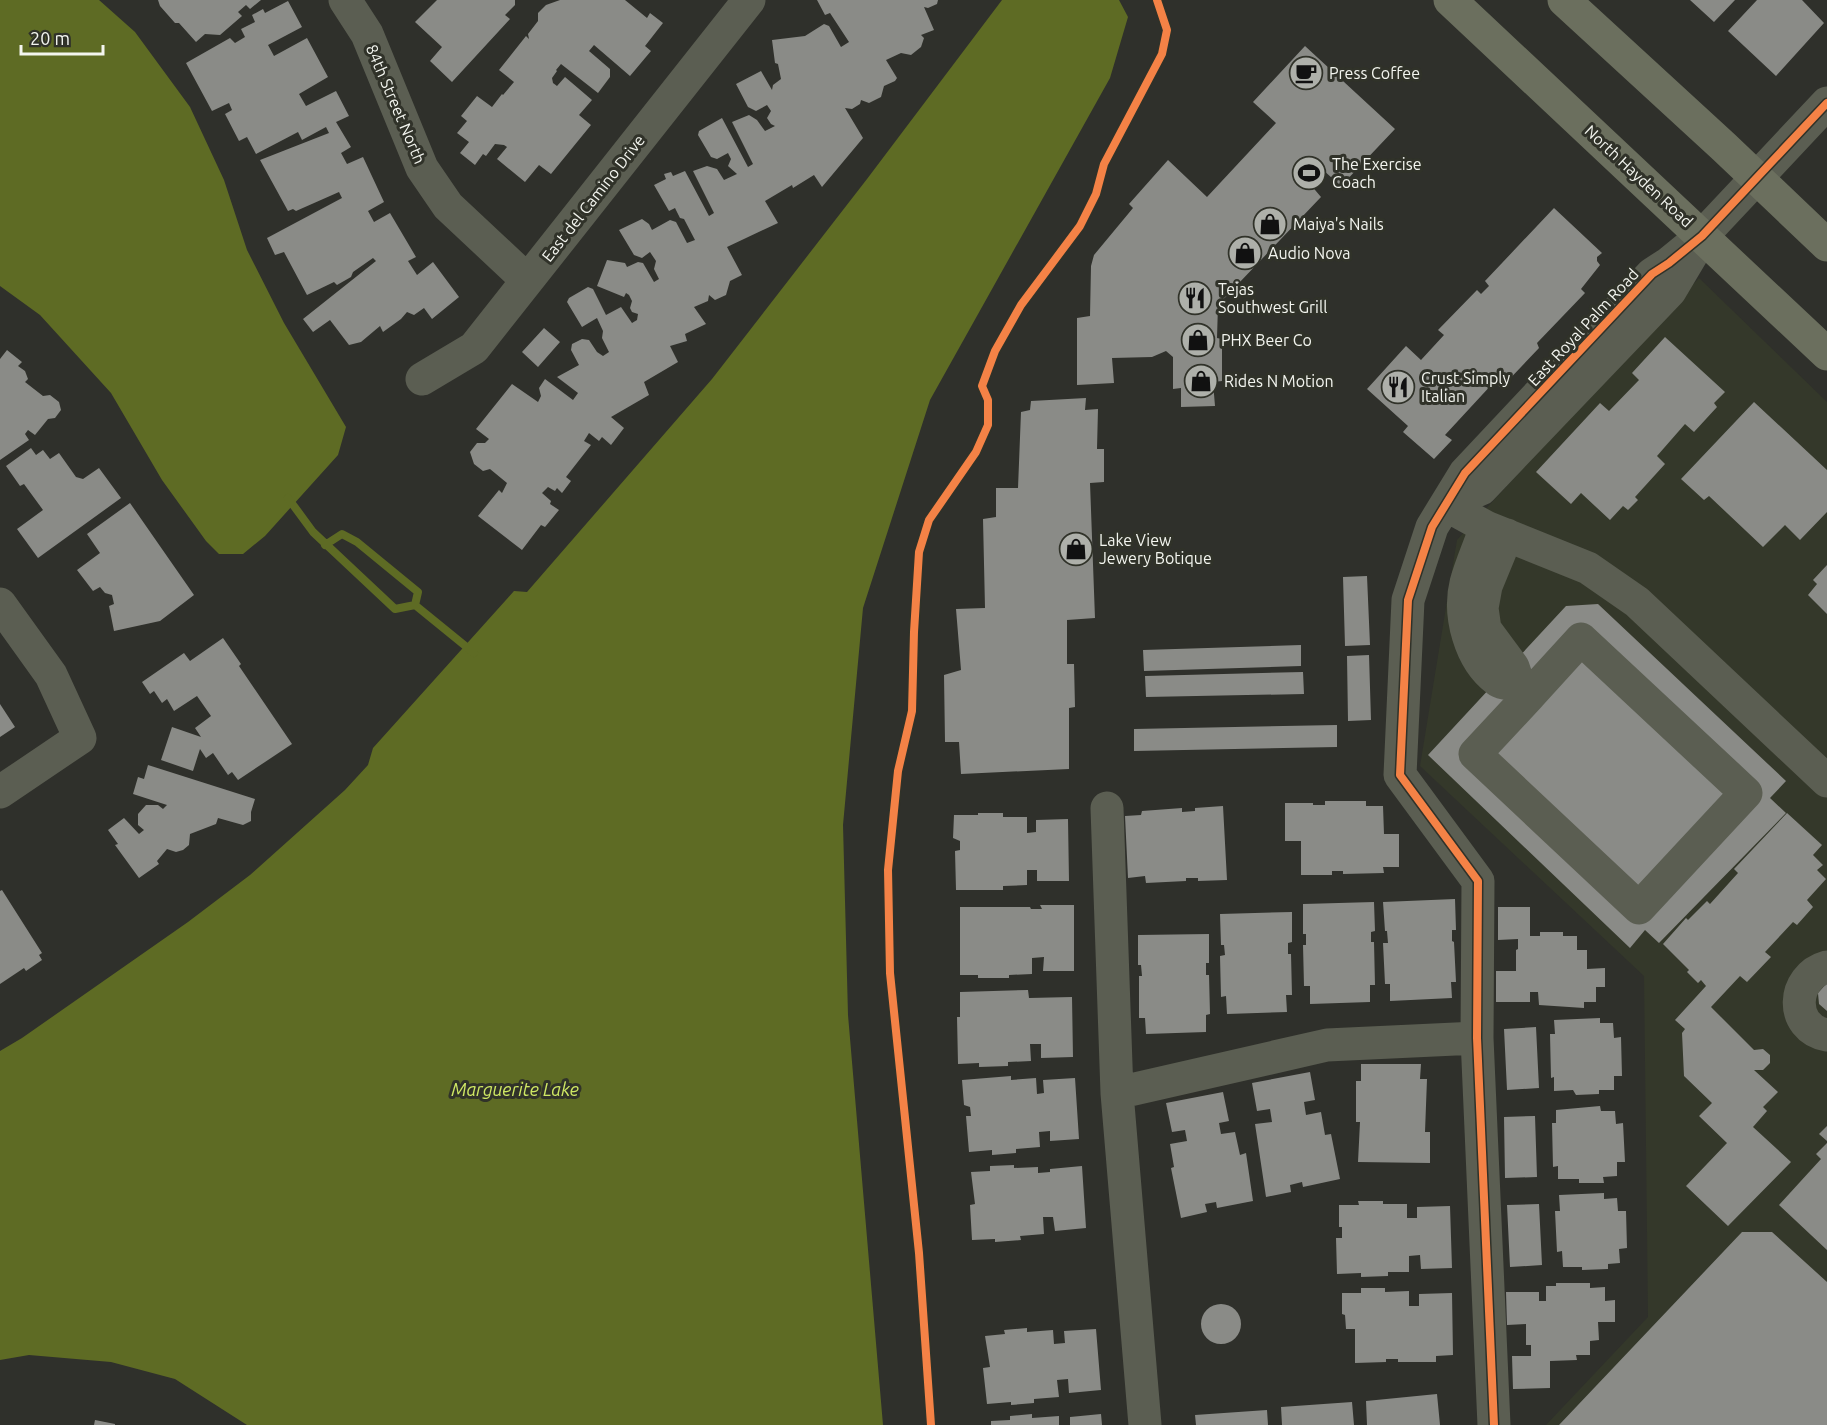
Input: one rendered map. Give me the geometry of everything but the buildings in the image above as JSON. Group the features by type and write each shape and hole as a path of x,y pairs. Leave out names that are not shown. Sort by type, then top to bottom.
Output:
{"main road":[{"name":"North Hayden Road","path":"1450,0 1827,354"},
{"path":"1564,0 1827,245"}],"street":[{"name":"84th Street North","path":"345,0 367,34 422,168 448,206 527,280"},
{"name":"East del Camino Drive","path":"422,379 474,348 749,0"},
{"name":"East Royal Palm Road","path":"1494,1425 1477,1038 1478,881 1400,775 1408,600 1432,527 1465,473 1652,274 1702,236 1827,103"},
{"path":"1446,505 1497,531 1588,568 1629,596 1827,781"},
{"path":"1497,531 1465,585 1464,611 1468,638 1481,664 1498,681 1524,690"},
{"path":"0,604 51,675 80,738 0,792"},
{"path":"1581,639 1746,793 1639,908 1474,754 1524,690 1581,639"},
{"path":"1107,808 1117,1093 1145,1425"},
{"path":"1827,967 1809,976 1802,986 1799,997 1804,1020 1811,1029 1827,1035"},
{"path":"1117,1093 1327,1045 1477,1038"}],"shaded area":[{"path":"1699,278 1827,402 1827,1425 1546,1425 1648,1317 1644,976 1420,766 1457,540"}],"water":[{"path":"0,0 99,0 135,32 190,107 224,180 247,250 284,323 346,427 338,455 265,536 243,554 219,554 206,541 162,480 111,393 40,315 0,286"},
{"name":"Marguerite Lake","path":"1002,0 1119,0 1128,17 1110,78 930,400 863,608 843,825 848,1015 883,1425 247,1425 175,1379 111,1362 29,1355 0,1360 0,1051 188,922 250,875 345,790 368,765 373,748 514,591 527,592 712,379"}],"waterway":[{"path":"288,498 313,532 395,609 415,605 474,653"},
{"path":"325,545 342,534 357,542 418,592 415,605"}],"cycle path":[{"path":"931,1425 919,1253 890,973 888,870 898,771 912,711 919,552 929,520 976,452 988,425 988,400 982,386 995,351 1021,305 1080,226 1096,194 1104,164 1162,54 1167,30 1157,0"},
{"path":"1494,1425 1477,1038 1478,881 1400,775 1408,600 1432,527 1465,473 1652,274 1702,236 1827,103"}],"place":[{"name":"Press Coffee","path":"1306,73"},
{"name":"The Exercise Coach","path":"1309,173"},
{"name":"Maiya's Nails","path":"1270,224"},
{"name":"Audio Nova","path":"1245,253"},
{"name":"Tejas Southwest Grill","path":"1195,298"},
{"name":"PHX Beer Co","path":"1198,340"},
{"name":"Rides N Motion","path":"1201,381"},
{"name":"Crust Simply Italian","path":"1398,387"},
{"name":"Lake View Jewery Botique","path":"1076,549"}]}
